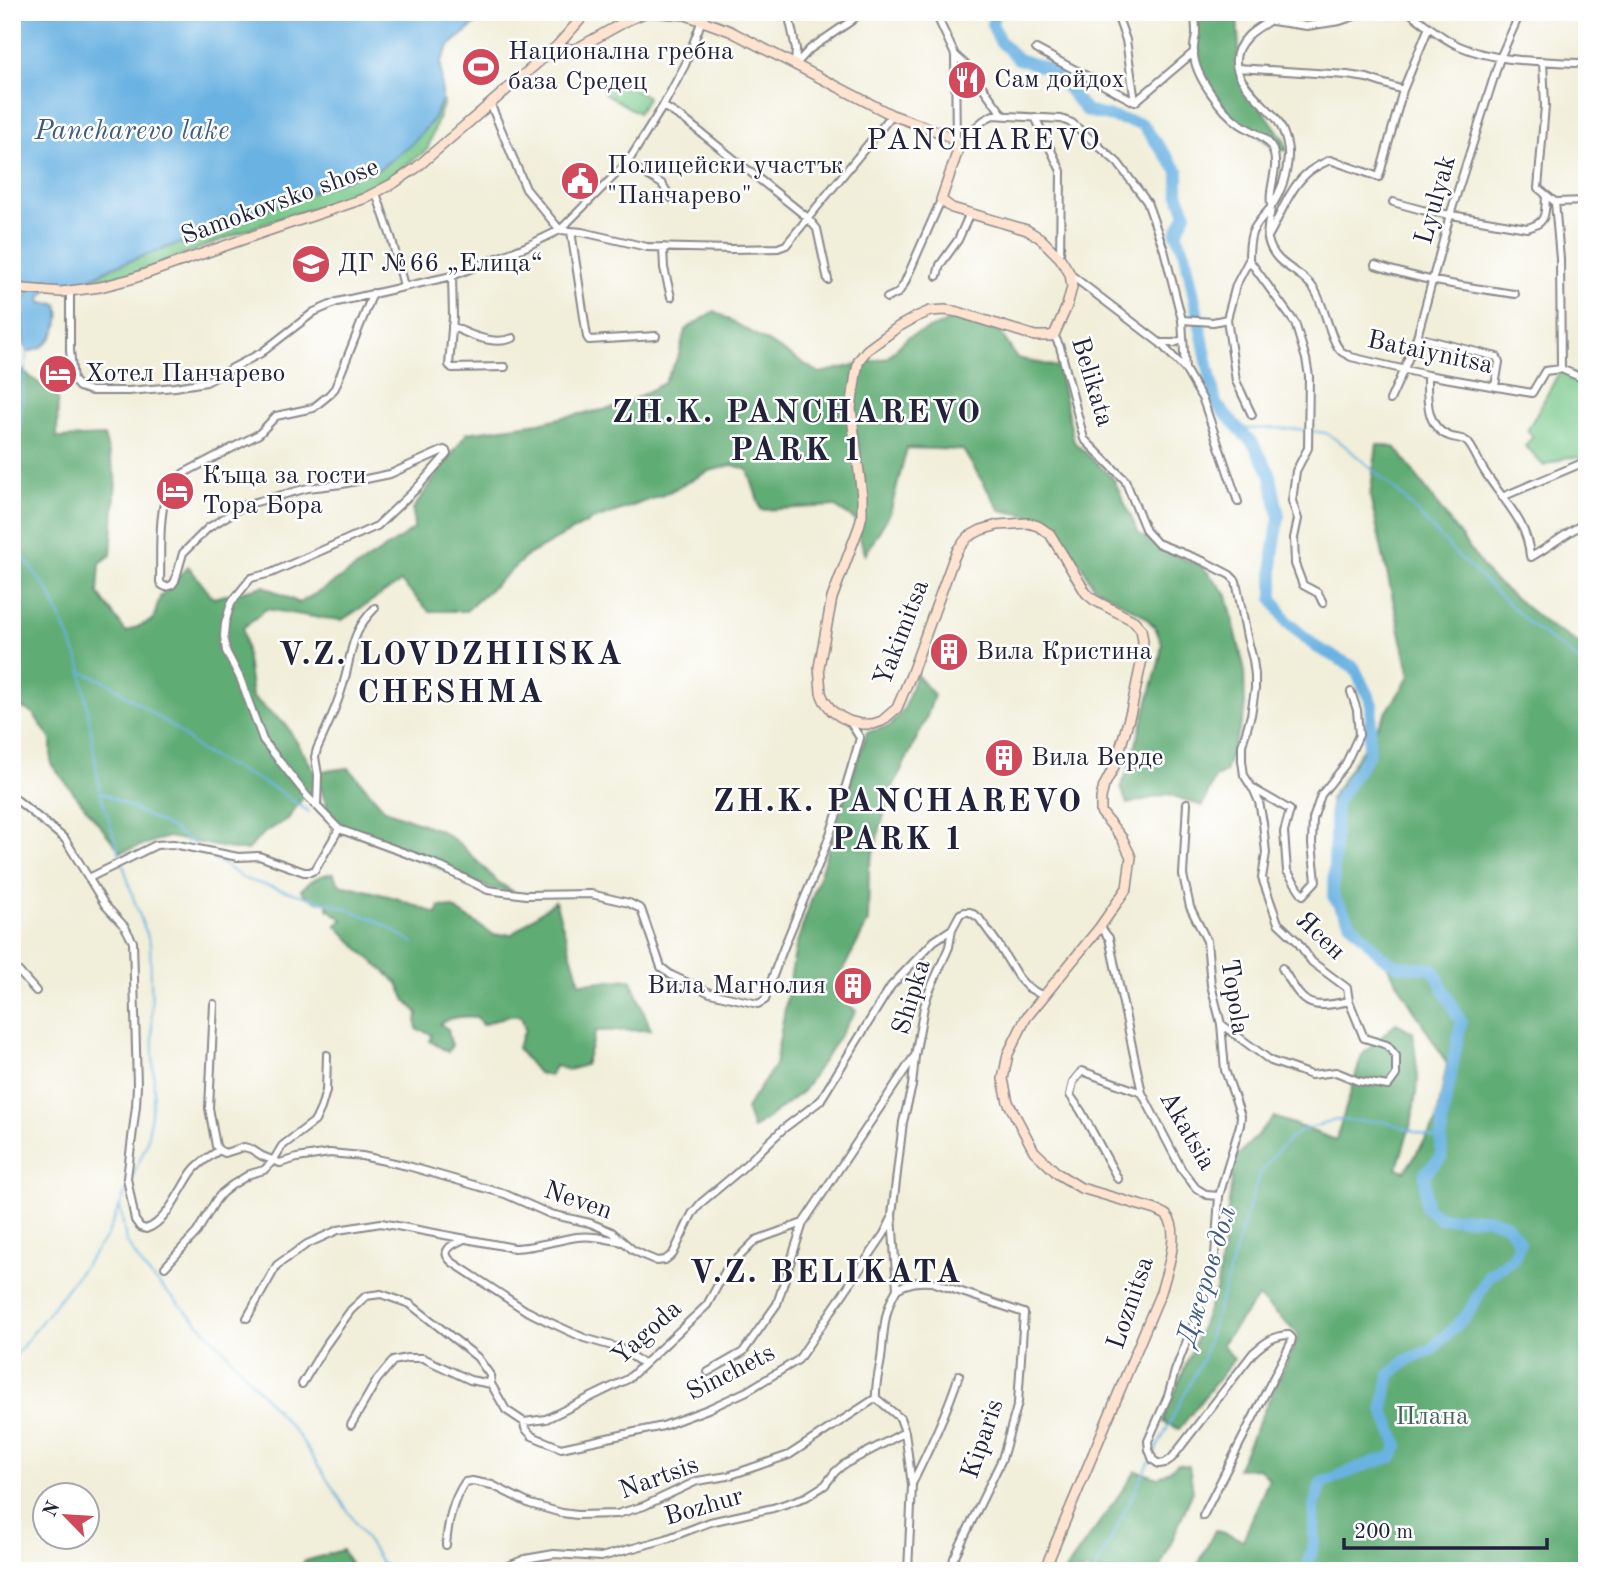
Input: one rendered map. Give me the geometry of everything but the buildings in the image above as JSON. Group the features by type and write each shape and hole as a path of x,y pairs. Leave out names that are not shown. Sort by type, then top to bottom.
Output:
{"street":[{"name":"Samokovsko shose","path":"12,288 69,291 131,279 376,193 416,168 557,46 587,12"},
{"path":"557,46 576,49 648,12 678,14 730,31 892,115 942,133 956,144"},
{"path":"788,12 796,50 795,65"},
{"path":"795,65 810,49 861,12"},
{"path":"887,298 898,293 904,284 942,200 957,153 955,55 936,12"},
{"path":"1116,12 1126,40 1135,102"},
{"path":"1195,12 1194,57 1204,82 1228,115 1268,141 1273,149 1275,179 1271,192 1268,238"},
{"path":"1263,12 1272,21 1307,26 1340,21 1366,12"},
{"path":"1252,415 1236,381 1227,319 1236,285 1249,260 1251,237 1255,227 1271,206 1287,173 1288,153 1281,127 1241,79 1236,62 1239,48 1248,36 1281,12"},
{"path":"1409,12 1460,46 1500,58 1578,63 1587,67"},
{"name":"Lyulyak","path":"1390,400 1417,337 1450,215 1500,58 1523,12"},
{"path":"69,291 73,380 79,387 91,391 128,391 175,387 206,382 261,353 314,312 337,302 452,276 525,247 560,230 628,162 685,65 702,20"},
{"path":"1268,238 1296,185 1312,169 1330,160 1380,177 1403,90 1429,27"},
{"path":"1036,49 1135,102"},
{"path":"1135,102 1194,52"},
{"path":"955,55 967,66 1003,115"},
{"path":"1544,61 1545,106 1538,188 1555,202 1587,201"},
{"path":"1237,68 1347,75 1367,78 1403,90"},
{"path":"490,103 526,189 560,230 582,232 647,247 732,249 778,248 786,245 892,115"},
{"path":"663,106 685,120 808,218 817,229 828,280"},
{"path":"956,144 993,115 1061,119 1072,123 1118,163 1147,202 1164,250 1182,320 1185,369"},
{"path":"1035,117 1061,171 1060,258"},
{"path":"628,162 662,184 671,198"},
{"path":"376,193 404,286"},
{"path":"1392,202 1422,210 1527,228 1543,220 1546,196"},
{"path":"942,200 952,208 1027,230 1040,238 1060,258 1070,274 1160,342 1185,369 1203,400 1238,502"},
{"path":"1555,202 1560,259 1561,369 1587,380"},
{"path":"937,276 940,265 958,240 970,213"},
{"path":"570,231 589,340 656,336"},
{"name":"Bataiynitsa","path":"1268,238 1280,262 1312,285 1325,311 1335,343 1342,352 1351,357 1427,375 1532,393 1545,371 1561,369"},
{"path":"663,247 664,268 671,296"},
{"path":"1249,260 1295,323 1306,359 1309,376 1308,448 1296,471 1292,501 1298,519 1294,538 1295,564 1303,585 1318,593 1323,603"},
{"path":"1375,265 1432,281 1515,294"},
{"name":"Belikata","path":"1070,274 1072,286 1067,306 1054,335 1060,347 1084,439 1125,480 1146,531 1157,543 1203,561 1236,581 1255,675 1251,715 1242,745 1244,775 1252,788"},
{"path":"452,276 449,365 452,369 505,367"},
{"path":"373,293 335,388 328,395 313,408 276,416 259,434 184,473 170,486 161,525 160,582 166,587 172,585 183,553 208,527 245,505 308,488 390,474 446,451 447,454 417,488 377,526 271,573 251,578 229,608 224,636 226,651 240,678 263,740 300,787 339,829 432,863 488,890 526,895 591,894 629,903 641,909 661,967 671,975 710,993 758,1004 765,1000 773,972 822,855 860,738 849,721 832,711 824,700 819,667 832,598 862,514 851,409 859,360 867,350 898,327 916,317 945,310 1035,336 1054,335"},
{"path":"1182,320 1213,322 1227,319"},
{"path":"452,326 484,339 495,341 513,338"},
{"path":"1417,337 1497,357 1499,362 1495,387"},
{"path":"1160,342 1174,343 1182,340"},
{"path":"1427,375 1427,410 1441,432 1466,440 1524,530 1531,557 1570,530 1587,522"},
{"path":"1502,498 1587,461"},
{"name":"Yakimitsa","path":"849,721 867,724 882,721 897,708 953,560 968,537 998,525 1028,523 1038,526 1051,534 1086,593 1133,621 1141,629 1142,659 1130,711 1116,763 1101,798"},
{"path":"317,806 317,749 341,693 351,646 360,626 375,608"},
{"path":"1252,788 1290,810 1284,832 1287,871 1303,895 1316,881 1312,844 1314,819 1321,795 1345,765 1359,735 1357,710 1351,692"},
{"name":"Ясен","path":"1221,1024 1271,1061 1311,1075 1336,1072 1358,1081 1388,1086 1396,1075 1396,1056 1387,1045 1364,1038 1349,1001 1347,988 1312,962 1297,941 1278,923 1262,878 1266,853 1263,823 1259,802 1252,788"},
{"path":"12,796 65,839 105,905 125,927 133,943 137,1085 127,1178 135,1220 140,1227 146,1229 158,1223 193,1170 219,1150"},
{"name":"Loznitsa","path":"1044,1571 1161,1292 1173,1244 1171,1221 1166,1214 1081,1188 1058,1174 1034,1151 1008,1102 1003,1079 1008,1054 1026,1018 1100,927 1127,888 1131,857 1122,838 1101,812 1101,798"},
{"name":"Topola","path":"1186,803 1183,874 1190,907 1207,941 1211,985 1221,1024 1225,1070 1241,1116 1219,1196"},
{"path":"89,878 156,845 173,844 238,857 259,856 310,872 315,870 339,829"},
{"name":"Shipka","path":"892,1215 900,1140 924,1007 950,943 952,929 962,913 975,914 1018,977 1027,987 1043,996"},
{"name":"Akatsia","path":"1100,927 1109,938 1142,1093 1182,1170 1196,1188 1207,1195 1219,1196 1215,1256 1206,1292 1168,1396 1148,1441 1153,1460 1159,1464 1172,1458 1253,1353 1269,1340 1281,1335 1289,1335 1292,1338 1203,1516"},
{"name":"Neven","path":"165,1267 197,1232 216,1200 232,1185 250,1174 264,1170 273,1161 279,1163 330,1153 362,1156 408,1166 505,1194 550,1214 590,1223 612,1232 633,1250 657,1261 669,1258 692,1214 702,1202 783,1129 820,1101 891,986 934,941 952,929"},
{"path":"12,964 36,991"},
{"path":"1282,968 1300,997 1307,1003 1333,1005 1349,1001"},
{"path":"214,1004 209,1108 216,1146 225,1153 244,1147 273,1161 282,1146 315,1121 326,1091 327,1055"},
{"path":"708,1372 743,1352 777,1304 803,1223 915,1056"},
{"path":"1118,1179 1082,1111 1070,1095 1073,1082 1082,1071 1142,1093"},
{"path":"892,1215 897,1289 892,1296 883,1328 875,1392 876,1398 900,1418 905,1432 912,1485 908,1571"},
{"name":"Sinchets","path":"524,1422 525,1428 532,1436 561,1448 663,1426 747,1391 798,1360 890,1225 892,1215"},
{"path":"247,1318 277,1265 307,1244 338,1230 381,1223 514,1248 590,1236 622,1242"},
{"name":"Yagoda","path":"524,1422 546,1419 628,1379 707,1305 726,1270 756,1240 803,1223"},
{"path":"464,1239 452,1245 446,1254 447,1258 525,1310 572,1334 620,1348 643,1364"},
{"name":"Kiparis","path":"897,1289 906,1283 932,1282 1024,1313 1018,1403 1002,1459 954,1558 951,1571"},
{"path":"302,1384 351,1310 366,1296 381,1294 410,1304 477,1357 490,1375 491,1384 506,1410 524,1422"},
{"path":"351,1425 377,1380 393,1361 423,1358 470,1380 491,1384"},
{"path":"912,1485 938,1432 959,1375"},
{"name":"Nartsis","path":"446,1545 451,1509 465,1482 472,1480 492,1485 546,1509 577,1515 618,1514 644,1506 697,1481 728,1476 789,1455 876,1398"},
{"name":"Bozhur","path":"496,1571 526,1559 554,1553 601,1557 666,1539 710,1522 788,1504 825,1485 844,1465 905,1432"}],"green space":[{"path":"1197,12 1235,12 1237,15 1237,55 1241,79 1284,140 1287,151 1273,147 1229,114 1204,81 1194,57"},
{"path":"614,77 648,97 638,113 604,93"},
{"path":"442,100 444,102 427,150 381,183 346,198 268,222 134,274 86,281 113,267 185,241 221,219 276,205 379,169 432,121"},
{"path":"715,311 820,373 887,358 908,337 955,319 999,330 1017,358 1058,367 1074,442 1113,478 1139,534 1172,554 1202,566 1227,595 1244,667 1245,712 1225,772 1215,778 1202,806 1168,794 1127,804 1121,787 1130,765 1162,644 1155,627 1143,615 1093,586 1080,562 1064,544 1058,532 1026,515 1000,510 963,450 907,448 890,513 865,555 855,520 834,506 761,510 748,470 733,465 709,471 663,495 590,521 528,555 466,611 429,611 401,582 342,620 266,609 243,628 252,697 286,725 315,772 349,768 385,810 441,831 460,844 498,882 514,892 488,888 340,827 328,809 320,787 301,800 288,819 264,833 247,850 168,837 121,852 51,764 51,740 33,713 12,703 12,372 20,369 58,398 57,438 104,436 116,479 111,555 100,563 98,593 126,632 153,620 160,597 188,566 213,598 264,586 299,603 414,529 413,509 467,433 539,423 620,407 664,383 679,355 685,330"},
{"path":"1561,369 1587,380 1587,458 1567,457 1544,466 1525,446 1533,436 1527,431"},
{"name":"Плана","path":"1377,444 1396,448 1491,578 1548,625 1587,648 1587,1571 1195,1571 1215,1530 1243,1540 1269,1479 1259,1468 1237,1469 1299,1335 1258,1297 1222,1344 1234,1359 1179,1429 1163,1422 1217,1287 1235,1159 1274,1117 1336,1140 1362,1055 1396,1023 1413,1032 1418,1080 1412,1120 1397,1168 1405,1171 1436,1123 1447,1064 1382,957 1351,923 1333,896 1330,799 1410,676 1370,496"},
{"path":"916,674 934,695 926,719 890,793 869,868 868,922 834,987 834,993 856,1011 803,1091 753,1129 746,1109 775,1065 796,946 867,732 890,726 904,709"},
{"path":"333,873 343,886 396,898 437,914 440,906 453,908 494,935 512,934 555,901 580,983 631,979 651,1030 596,1031 585,1065 569,1070 555,1066 550,1076 538,1073 517,1048 525,1030 521,1016 507,1016 482,1025 477,1017 448,1019 440,1024 448,1029 452,1045 448,1052 430,1041 432,1036 429,1033 417,1030 418,1013 406,1001 398,983 336,925 343,920 328,909 327,902 306,896 301,890 316,878"},
{"path":"1178,1464 1189,1466 1193,1491 1159,1571 1065,1571 1136,1471 1159,1478"},
{"path":"342,1550 355,1571 297,1571 305,1561"}],"water":[{"name":"Pancharevo lake","path":"12,12 476,12 481,19 449,46 441,62 442,100 432,121 411,145 379,169 276,205 221,219 185,241 113,267 86,281 53,283 40,299 42,303 57,304 57,327 43,346 27,352 23,341 21,304 26,298 27,282 12,280"}],"waterway":[{"path":"995,12 992,24 1000,41 1018,59 1053,70 1086,111 1142,124 1178,171 1178,193 1186,214 1176,233 1185,253 1216,404 1254,445 1270,473 1279,516 1273,555 1273,599 1287,622 1316,647 1354,667 1372,704 1368,755 1336,803 1333,896 1351,923 1382,957 1399,966 1433,969 1461,1022 1442,1121 1441,1158 1425,1173 1426,1207 1439,1218 1486,1218 1506,1224 1520,1242 1514,1258 1489,1275 1468,1314 1432,1349 1407,1360 1389,1375 1383,1409 1398,1446 1392,1457 1321,1483 1314,1506 1314,1542 1306,1571"},
{"path":"12,478 17,461 27,350"},
{"path":"1239,429 1305,430"},
{"path":"1310,431 1326,433 1344,445 1397,491 1459,557 1532,626 1587,667"},
{"path":"12,529 24,558 50,593 81,666 100,792 121,859"},
{"path":"82,672 107,682 177,730 202,752 276,789 309,812"},
{"path":"103,793 171,828 195,845"},
{"path":"208,854 244,879 345,908 378,921 414,943"},
{"path":"123,864 150,943 154,1092 147,1143 130,1183"},
{"name":"Джеров дол","path":"1154,1454 1203,1358 1258,1177 1279,1149 1300,1131 1336,1120 1386,1122 1442,1141"},
{"path":"12,1360 107,1236 126,1191"},
{"path":"120,1206 126,1241 144,1269 220,1345 300,1438 387,1571"},
{"name":"Джеров дол","path":"1095,1571 1151,1459"}],"place":[{"name":"Национална гребна база Средец","path":"481,67"},
{"name":"Сам дойдох","path":"967,80"},
{"name":"Полицейски участък \"Панчарево\"","path":"580,181"},
{"name":"ДГ №66 „Елица“","path":"311,264"},
{"name":"Хотел Панчарево","path":"58,374"},
{"name":"Къща за гости Тора Бора","path":"175,491"},
{"name":"Вила Кристина","path":"949,652"},
{"name":"Вила Верде","path":"1004,758"},
{"name":"Вила Магнолия","path":"853,986"}],"district":[{"name":"PANCHAREVO","path":"984,141"},
{"name":"ZH.K. PANCHAREVO PARK 1","path":"797,432"},
{"name":"V.Z. LOVDZHIISKA CHESHMA","path":"451,674"},
{"name":"ZH.K. PANCHAREVO PARK 1","path":"898,821"},
{"name":"V.Z. BELIKATA","path":"826,1273"}]}
